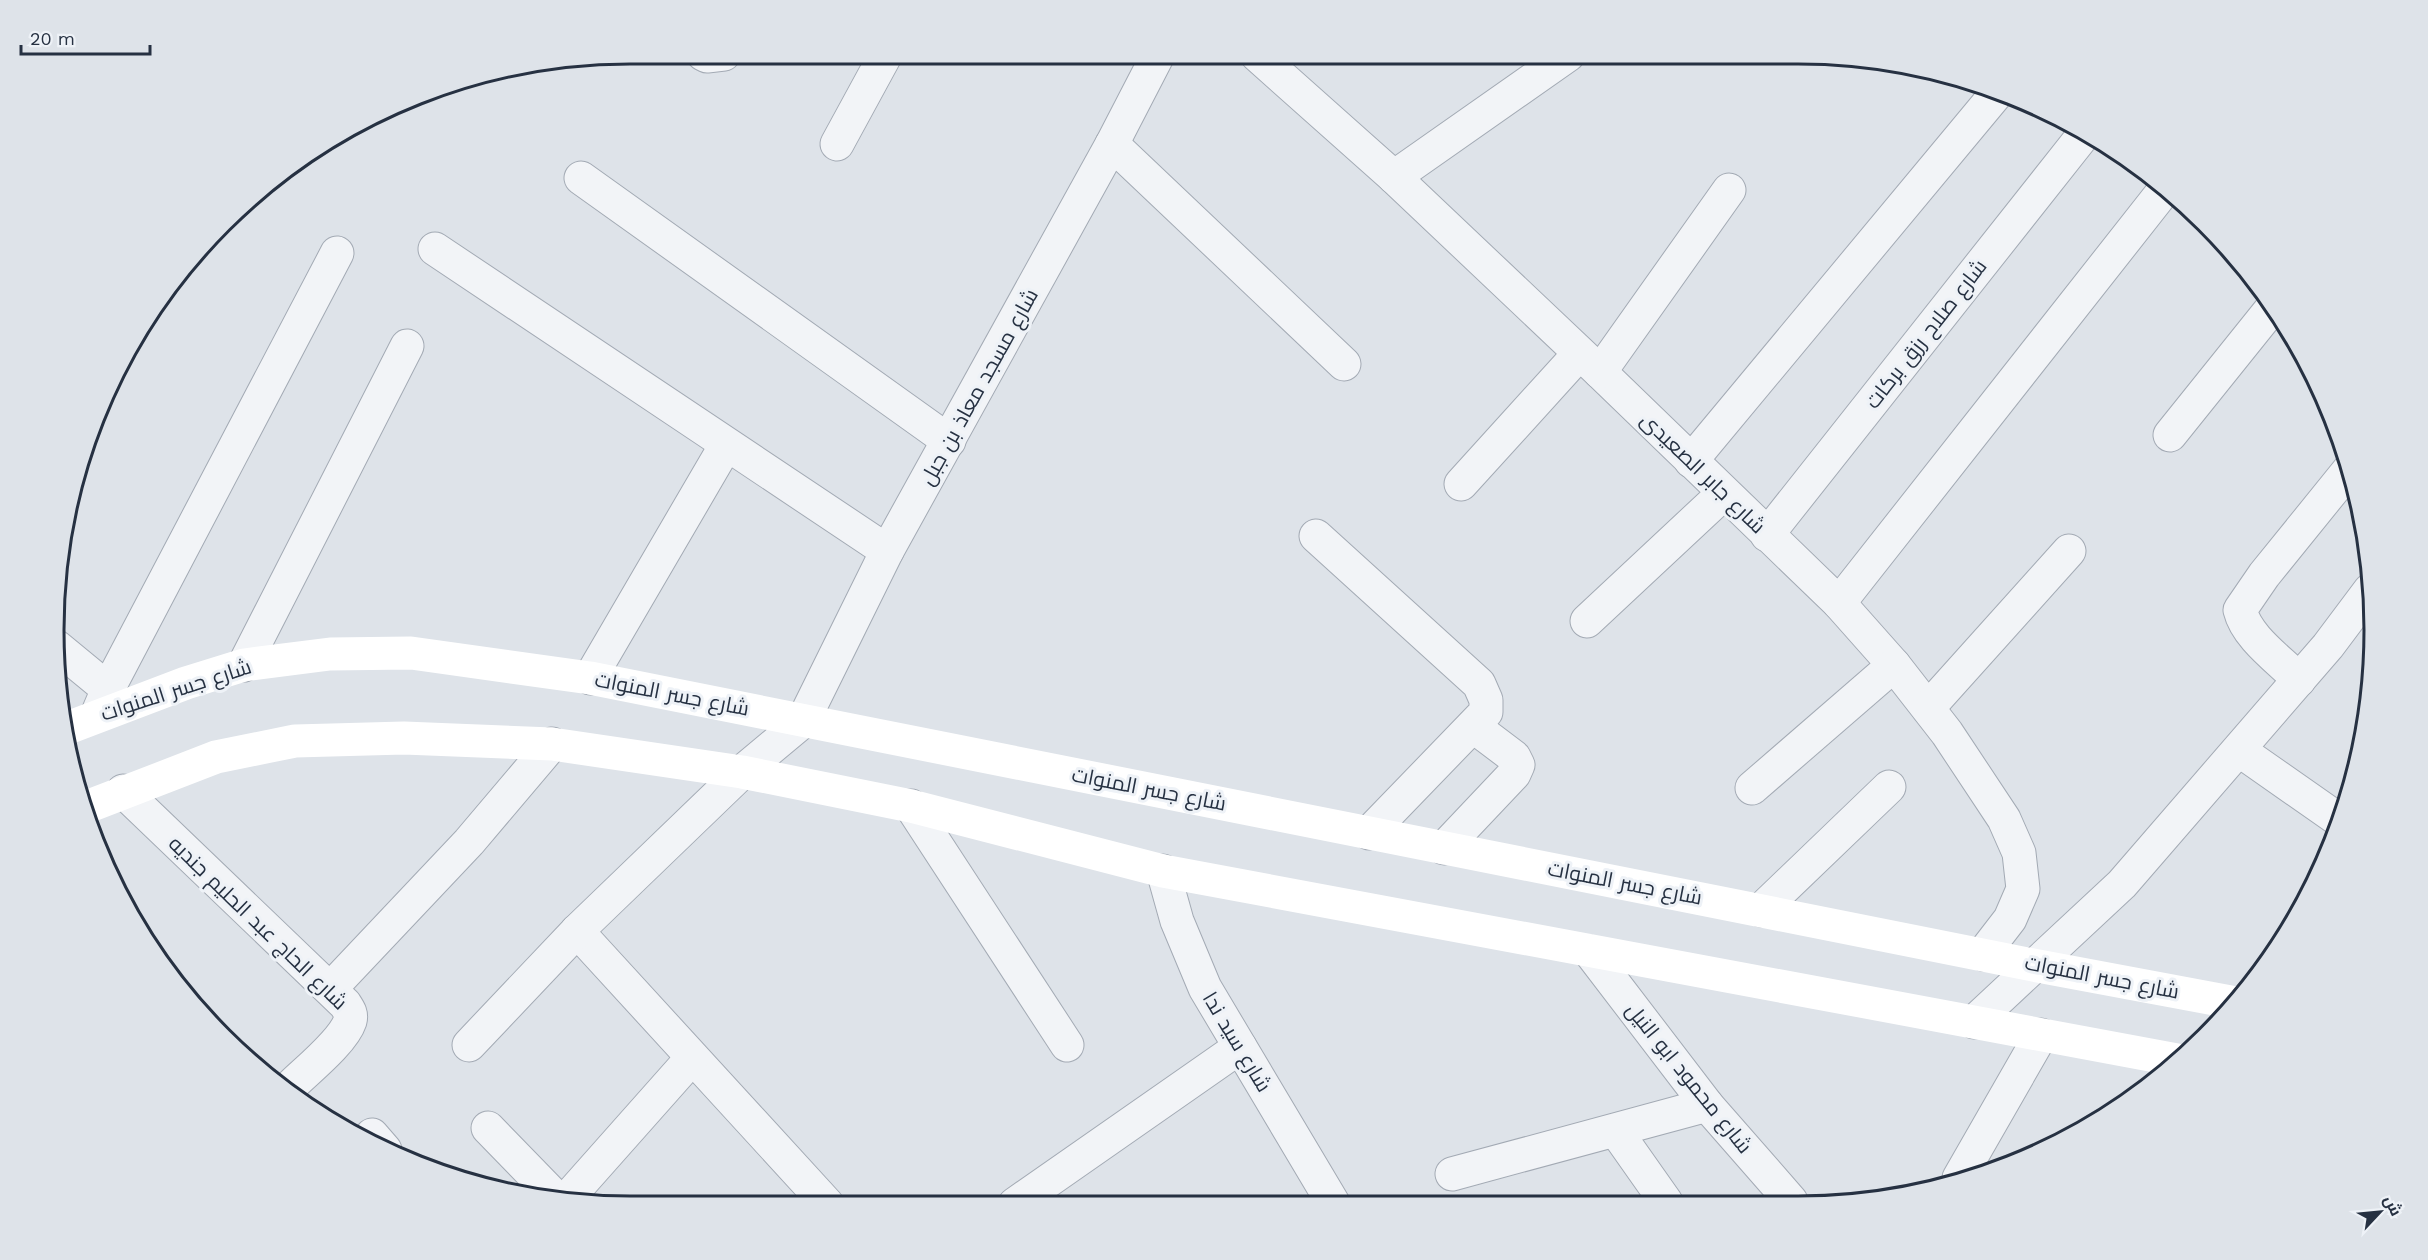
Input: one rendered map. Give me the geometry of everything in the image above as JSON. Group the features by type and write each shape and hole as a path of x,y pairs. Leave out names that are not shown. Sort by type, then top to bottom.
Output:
{"street":[{"path":"837,144 881,64"},
{"name":"شارع مسجد معاذ بن جبل","path":"803,721 887,551 1112,144 1153,64"},
{"name":"شارع جابر الصعيدى","path":"1267,64 1394,177 1589,363 1839,603 1894,665 1928,708 2004,819 2019,853 2023,889 2010,919 1983,954"},
{"path":"1394,177 1555,64"},
{"path":"1691,461 1992,99"},
{"name":"شارع صلاح رزق بركات","path":"1767,535 2080,140"},
{"path":"1112,144 1344,364"},
{"path":"581,178 949,441"},
{"path":"1461,484 1589,363 1729,190"},
{"path":"1839,603 2160,196"},
{"path":"435,249 887,551"},
{"path":"65,657 103,702 337,254"},
{"path":"2170,435 2267,314"},
{"path":"244,665 407,346"},
{"path":"590,678 726,445"},
{"path":"2300,680 2252,633 2242,620 2240,610 2264,575 2342,478"},
{"path":"1587,621 1724,493"},
{"path":"1316,536 1479,684 1486,700 1486,712 1369,833"},
{"path":"1928,708 2068,551"},
{"path":"1974,1022 2038,966 2122,884 2300,680 2362,600"},
{"name":"شارع جسر المنوات","path":"72,724 103,702 244,665 330,654 411,653 590,678 2038,966 2225,1001"},
{"path":"1752,788 1894,665"},
{"path":"469,1045 577,931 742,772 803,721"},
{"path":"1444,848 1515,774 1518,765 1514,757 1473,726"},
{"path":"93,804 216,757 295,741 404,738 552,744 742,772 911,806 1163,871 2167,1058"},
{"path":"331,988 470,842 552,744"},
{"path":"2239,750 2332,815"},
{"path":"1761,910 1889,787"},
{"name":"شارع الحاج عبد الحليم جنديه","path":"123,791 331,988 351,1013 349,1023 338,1038 293,1084"},
{"path":"911,806 1067,1045"},
{"name":"شارع سيد ندا","path":"1163,871 1177,921 1205,988 1329,1196"},
{"path":"577,931 819,1196"},
{"name":"شارع محمود ابو النيل","path":"1590,952 1707,1105 1787,1196"},
{"path":"1964,1170 2042,1035"},
{"path":"1041,1196 1057,1191 1240,1047"},
{"path":"574,1192 692,1058"},
{"path":"1452,1174 1707,1105"},
{"path":"488,1128 548,1190"},
{"path":"1616,1131 1662,1196"}]}
